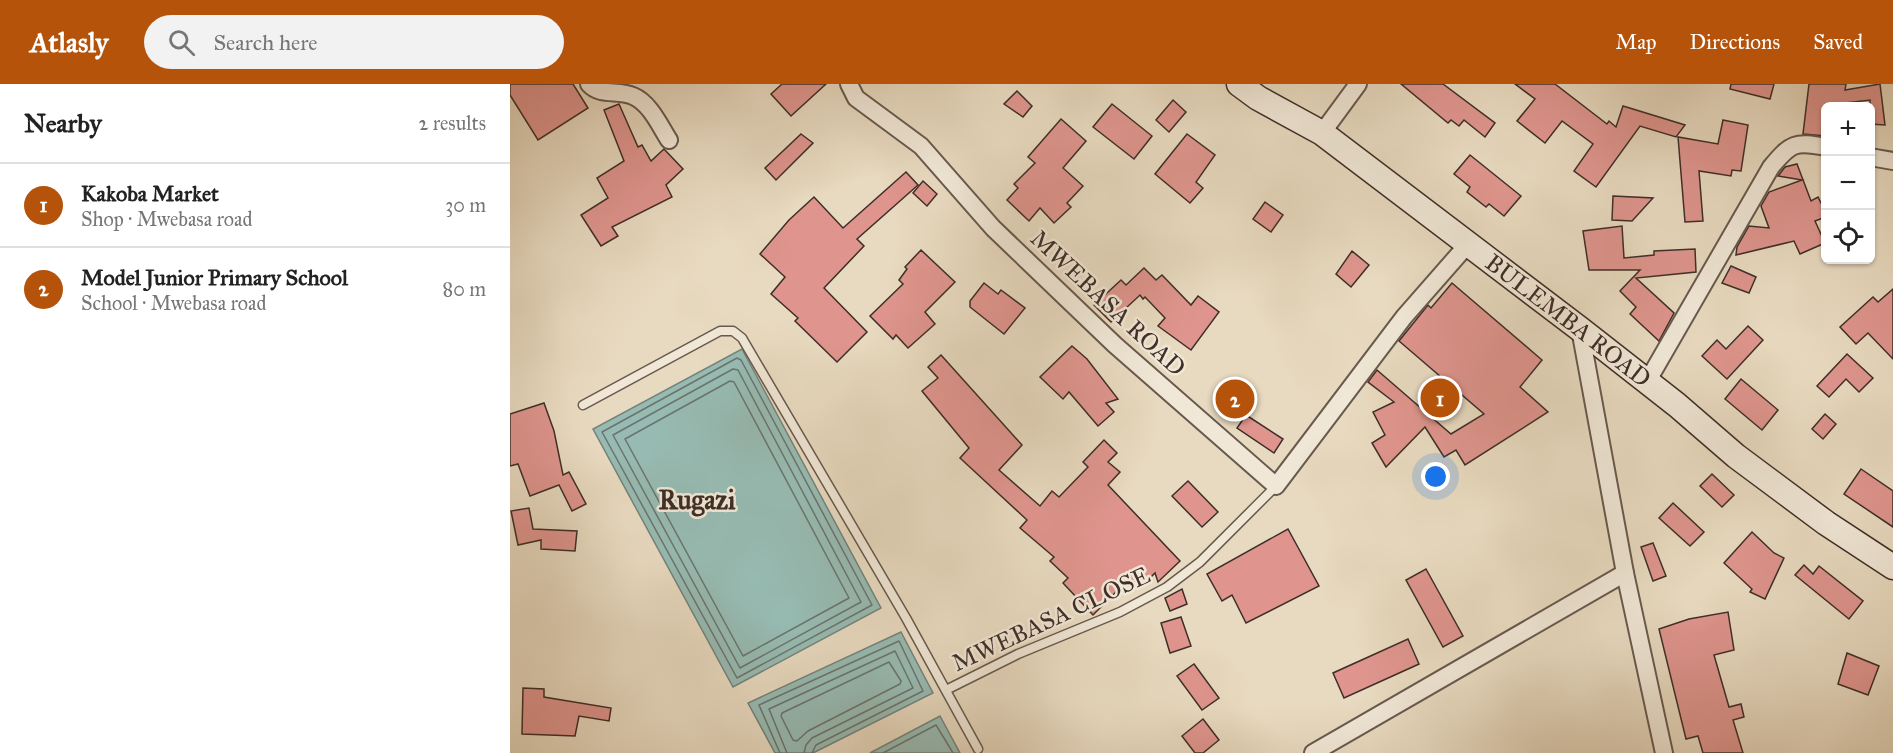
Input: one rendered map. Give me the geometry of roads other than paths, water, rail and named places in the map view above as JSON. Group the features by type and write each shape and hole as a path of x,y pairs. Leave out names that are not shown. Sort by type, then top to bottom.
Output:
{"main road":[{"name":"BULEMBA ROAD","path":"1239,84 1258,98 1322,133 1580,329 1736,456 1826,524 1893,567"}],"street":[{"path":"589,84 596,91 634,96 646,106 669,140"},
{"name":"MWEBASA ROAD","path":"849,84 856,98 921,146 993,228 1115,345 1276,486"},
{"path":"1322,133 1358,84"},
{"path":"1647,382 1772,167 1793,145 1803,142 1821,146"},
{"path":"1875,158 1893,161"},
{"path":"1276,486 1404,317 1468,244"},
{"path":"1580,329 1625,573 1664,753"},
{"path":"1313,753 1625,573"}],"lane":[{"path":"583,405 720,331 733,331 742,338 978,749"},
{"name":"MWEBASA CLOSE","path":"946,690 1018,654 1120,612 1167,586 1200,562 1276,486"}],"water":[{"path":"742,349 881,608 733,687 593,429"},
{"path":"901,632 933,693 813,753 775,753 748,703"},
{"path":"940,716 960,753 870,753"}],"place":[{"name":"Kakoba Market","path":"1440,398"},
{"name":"Model Junior Primary School","path":"1235,399"}],"district":[{"name":"Rugazi","path":"697,499"}]}
